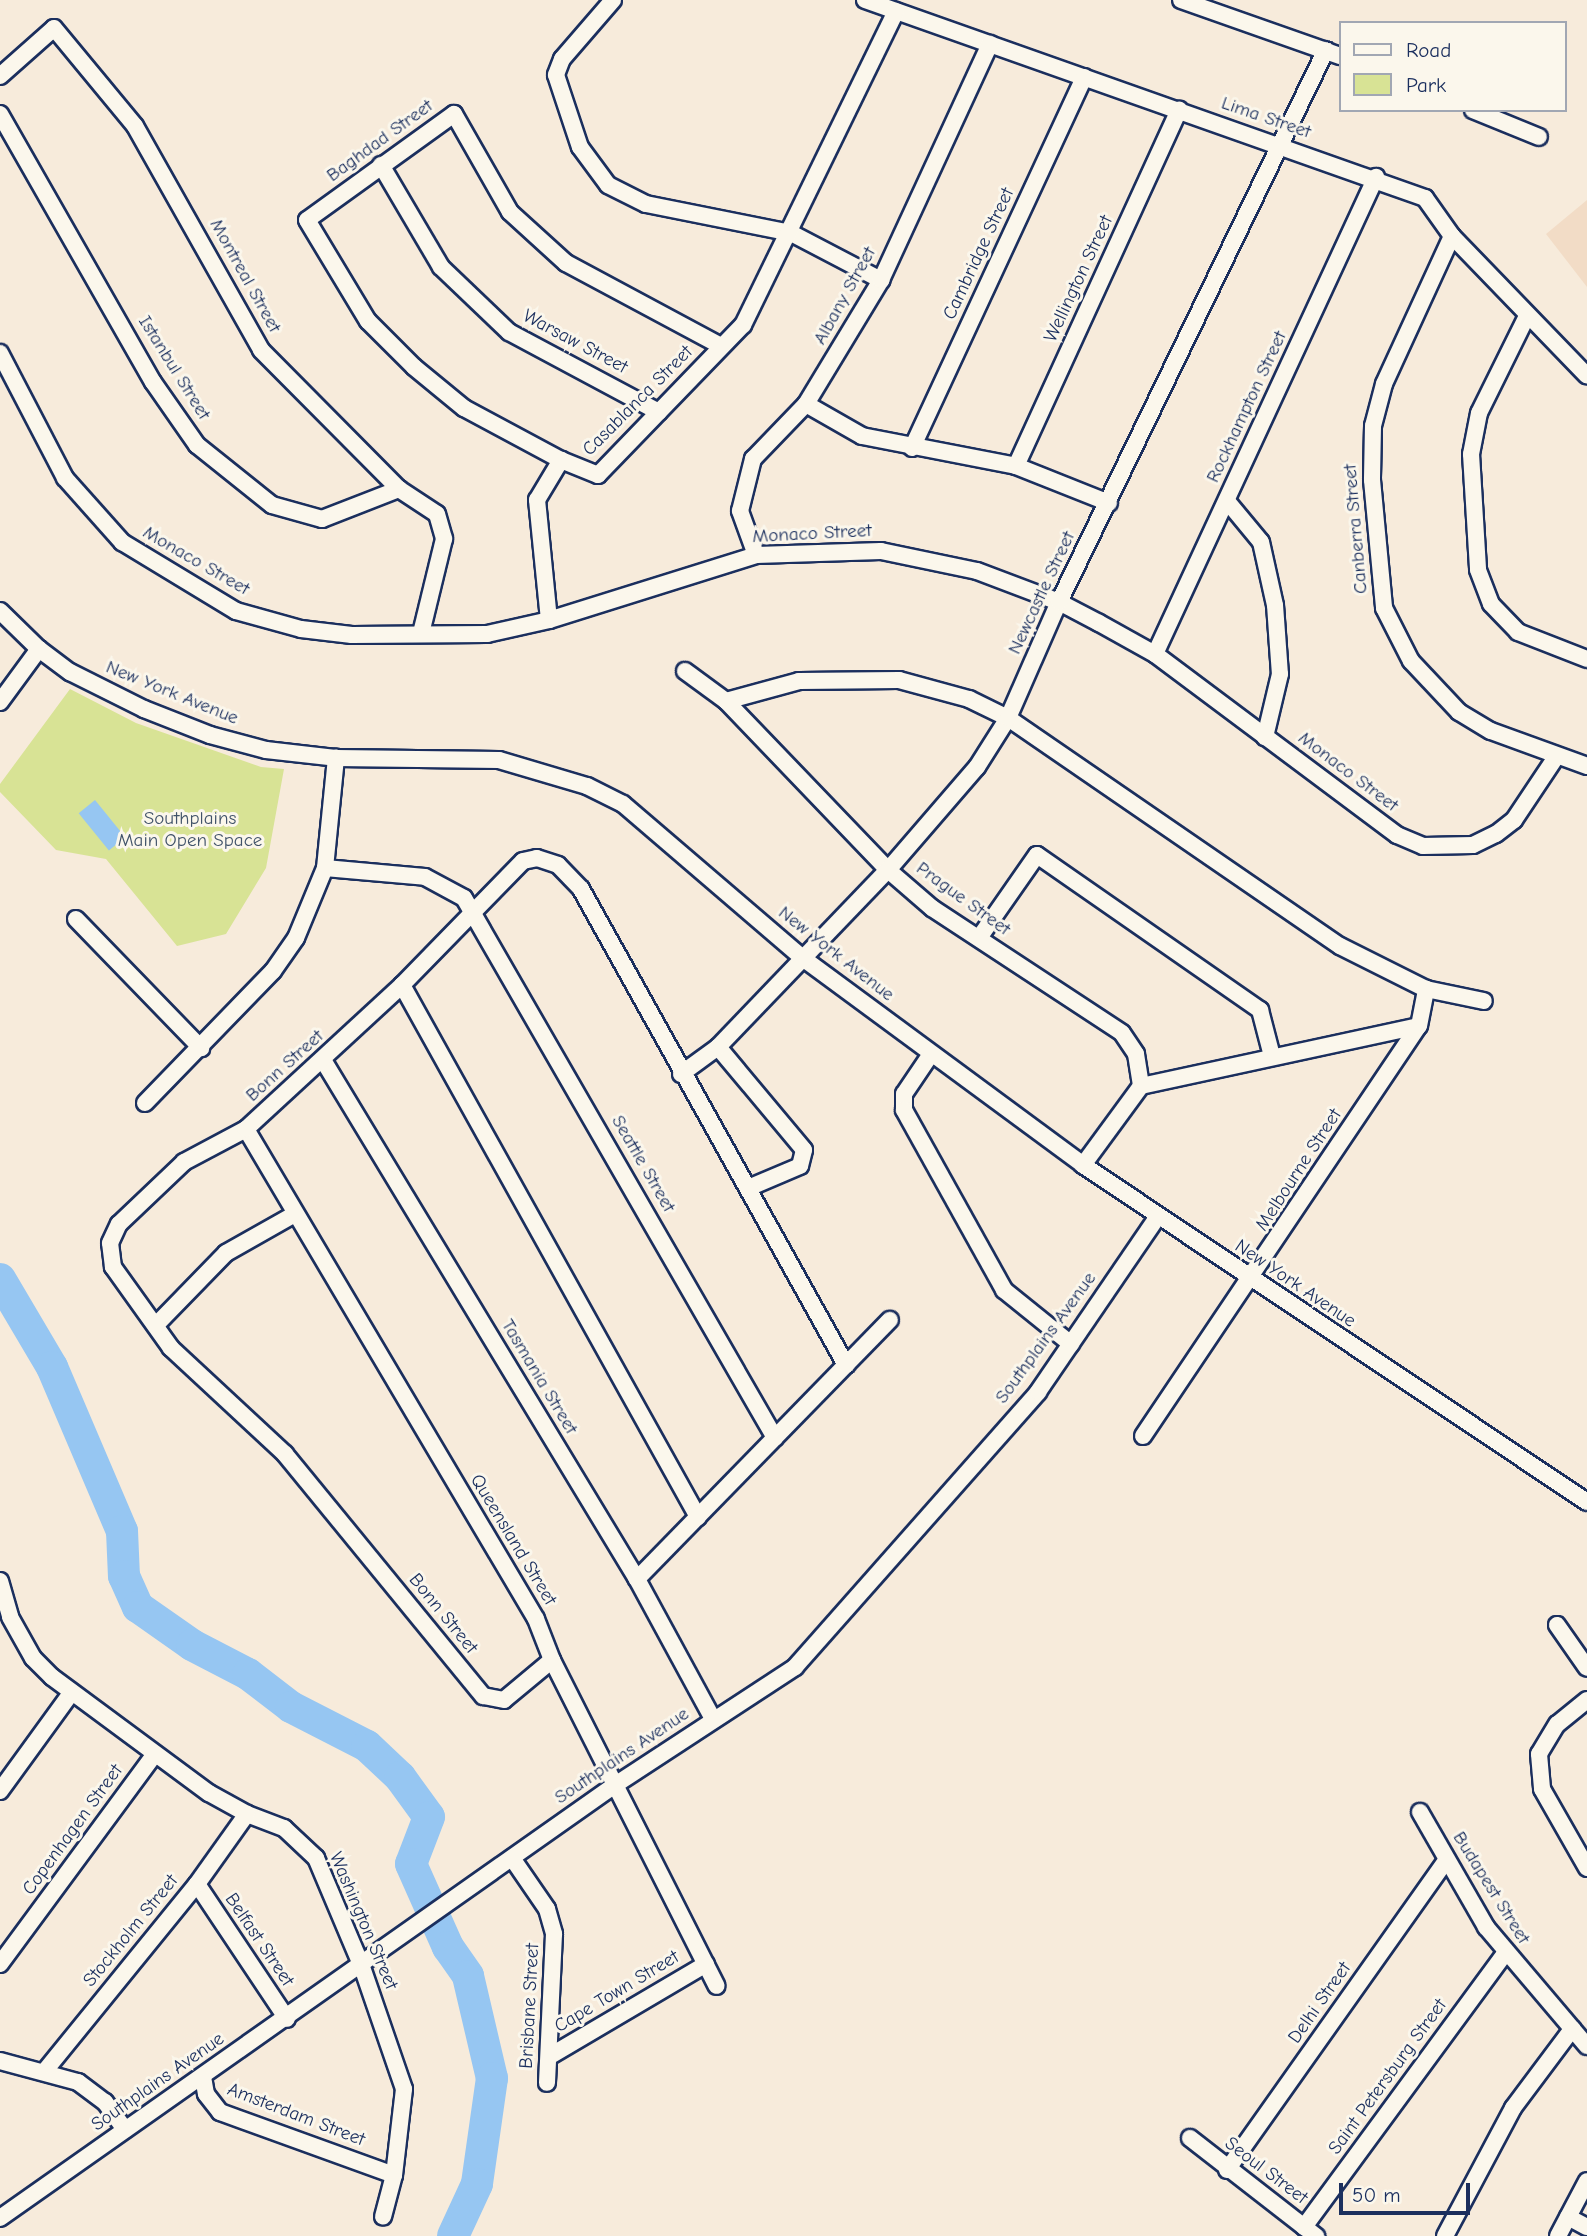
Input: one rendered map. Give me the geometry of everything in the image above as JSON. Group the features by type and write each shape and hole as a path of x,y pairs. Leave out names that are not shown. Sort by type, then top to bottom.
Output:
{"street":[{"path":"613,0 562,59 556,75 580,146 608,185 646,204 790,233 881,280"},
{"name":"Lima Street","path":"865,0 1376,177 1425,198 1452,236 1587,376"},
{"path":"1181,0 1333,53"},
{"name":"Casablanca Street","path":"307,220 368,321 414,368 464,408 561,460 598,475 743,325 896,11"},
{"name":"Montreal Street","path":"0,76 54,28 135,126 261,350 398,489 437,514 443,526 421,633"},
{"name":"Albany Street","path":"756,555 740,511 742,489 753,458 806,404 881,280 990,44"},
{"name":"Newcastle Street","path":"681,1074 718,1046 804,959 888,870 977,767 1008,718 1059,602 1282,145 1333,53"},
{"name":"Cambridge Street","path":"912,448 1084,77"},
{"name":"Wellington Street","path":"1016,466 1179,110"},
{"path":"1478,112 1539,137"},
{"name":"Istanbul Street","path":"0,114 153,382 197,444 272,505 322,519 398,489"},
{"name":"Baghdad Street","path":"307,220 454,114 510,212 566,263 721,346"},
{"name":"Warsaw Street","path":"381,165 441,267 509,332 659,412"},
{"name":"Rockhampton Street","path":"1155,654 1376,177"},
{"name":"Canberra Street","path":"1452,236 1384,384 1373,426 1379,583 1393,631 1432,687 1459,712 1491,731 1556,757 1587,766"},
{"path":"1527,316 1479,413 1471,454 1478,570 1491,604 1518,632 1587,659"},
{"name":"Monaco Street","path":"0,353 65,478 122,542 236,611 301,629 352,635 487,634 549,620 756,555 881,551 977,571 1059,602 1155,654 1397,835 1423,846 1448,848 1473,845 1514,820 1556,757"},
{"path":"806,404 862,436 912,448 1016,466 1109,503"},
{"path":"549,620 537,500 561,460"},
{"path":"1227,502 1261,542 1275,605 1280,674 1265,737"},
{"name":"New York Avenue","path":"0,611 39,649 99,689 210,735 266,750 336,758 499,760 587,786 623,804 804,959 1083,1165 1251,1281 1587,1502"},
{"path":"0,702 39,649"},
{"name":"Prague Street","path":"685,671 726,701 888,870 932,908 1122,1033 1136,1054 1141,1086"},
{"path":"726,701 799,681 899,680 969,699 1008,718 1340,946 1426,989 1484,1001"},
{"path":"145,1103 201,1048 281,960 311,908 325,868 336,758"},
{"path":"979,938 1037,855 1260,1010 1272,1056"},
{"name":"Bonn Street","path":"552,1660 504,1700 483,1696 285,1454 187,1366 113,1267 110,1243 119,1224 184,1162 246,1129 402,985 523,861 537,858 558,865 581,889 681,1074 846,1365"},
{"name":"Seattle Street","path":"325,868 425,877 443,883 474,912 775,1438"},
{"path":"76,919 201,1048"},
{"path":"402,985 698,1517"},
{"name":"Melbourne Street","path":"1143,1436 1251,1281 1419,1026 1426,989"},
{"path":"1083,1165 1141,1086 1419,1026"},
{"path":"718,1046 804,1150 800,1166 748,1188"},
{"path":"930,1054 904,1094 904,1110 1004,1290 1071,1343"},
{"name":"Tasmania Street","path":"323,1060 637,1579 713,1719"},
{"name":"Queensland Street","path":"246,1129 536,1619 552,1660 717,1986"},
{"path":"157,1324 226,1254 295,1214"},
{"name":"Southplains Avenue","path":"0,2217 388,1949 615,1785 795,1667 1038,1392 1158,1216"},
{"path":"637,1579 890,1320"},
{"name":"Washington Street","path":"0,1581 5,1624 33,1658 72,1692 154,1755 247,1814 284,1828 316,1858 362,1967 404,2089 394,2175 383,2217"},
{"path":"1557,1625 1587,1668"},
{"path":"0,1791 72,1692"},
{"path":"1587,1700 1557,1724 1539,1754 1542,1789 1587,1868"},
{"name":"Copenhagen Street","path":"0,1964 154,1755"},
{"name":"Budapest Street","path":"1420,1812 1446,1861 1505,1953 1587,2046"},
{"name":"Stockholm Street","path":"44,2072 197,1884 247,1814"},
{"name":"Brisbane Street","path":"512,1858 547,1909 554,1934 547,2083"},
{"name":"Delhi Street","path":"1227,2170 1446,1861"},
{"name":"Belfast Street","path":"197,1884 287,2019"},
{"name":"Saint Petersburg Street","path":"1310,2231 1505,1953"},
{"name":"Cape Town Street","path":"550,2056 706,1964"},
{"path":"1445,2236 1513,2108 1572,2029"},
{"path":"0,2061 44,2072 94,2092 125,2130"},
{"name":"Amsterdam Street","path":"203,2077 206,2095 220,2112 394,2175"},
{"name":"Seoul Street","path":"1190,2138 1227,2170 1310,2231"},
{"path":"1558,2236 1587,2181"},
{"path":"1568,2217 1587,2227"}],"shaded area":[{"path":"1587,200 1587,287 1546,234"}],"green space":[{"name":"Southplains Main Open Space","path":"70,689 136,723 261,767 284,769 266,868 226,934 177,946 106,859 56,850 0,792 0,784"}],"water":[{"path":"95,800 125,837 109,851 79,813"}],"waterway":[{"path":"0,1279 52,1367 122,1531 124,1576 138,1607 192,1645 248,1674 291,1707 367,1746 400,1777 429,1817 411,1864 448,1947 468,1976 492,2078 477,2184 453,2236"}]}
